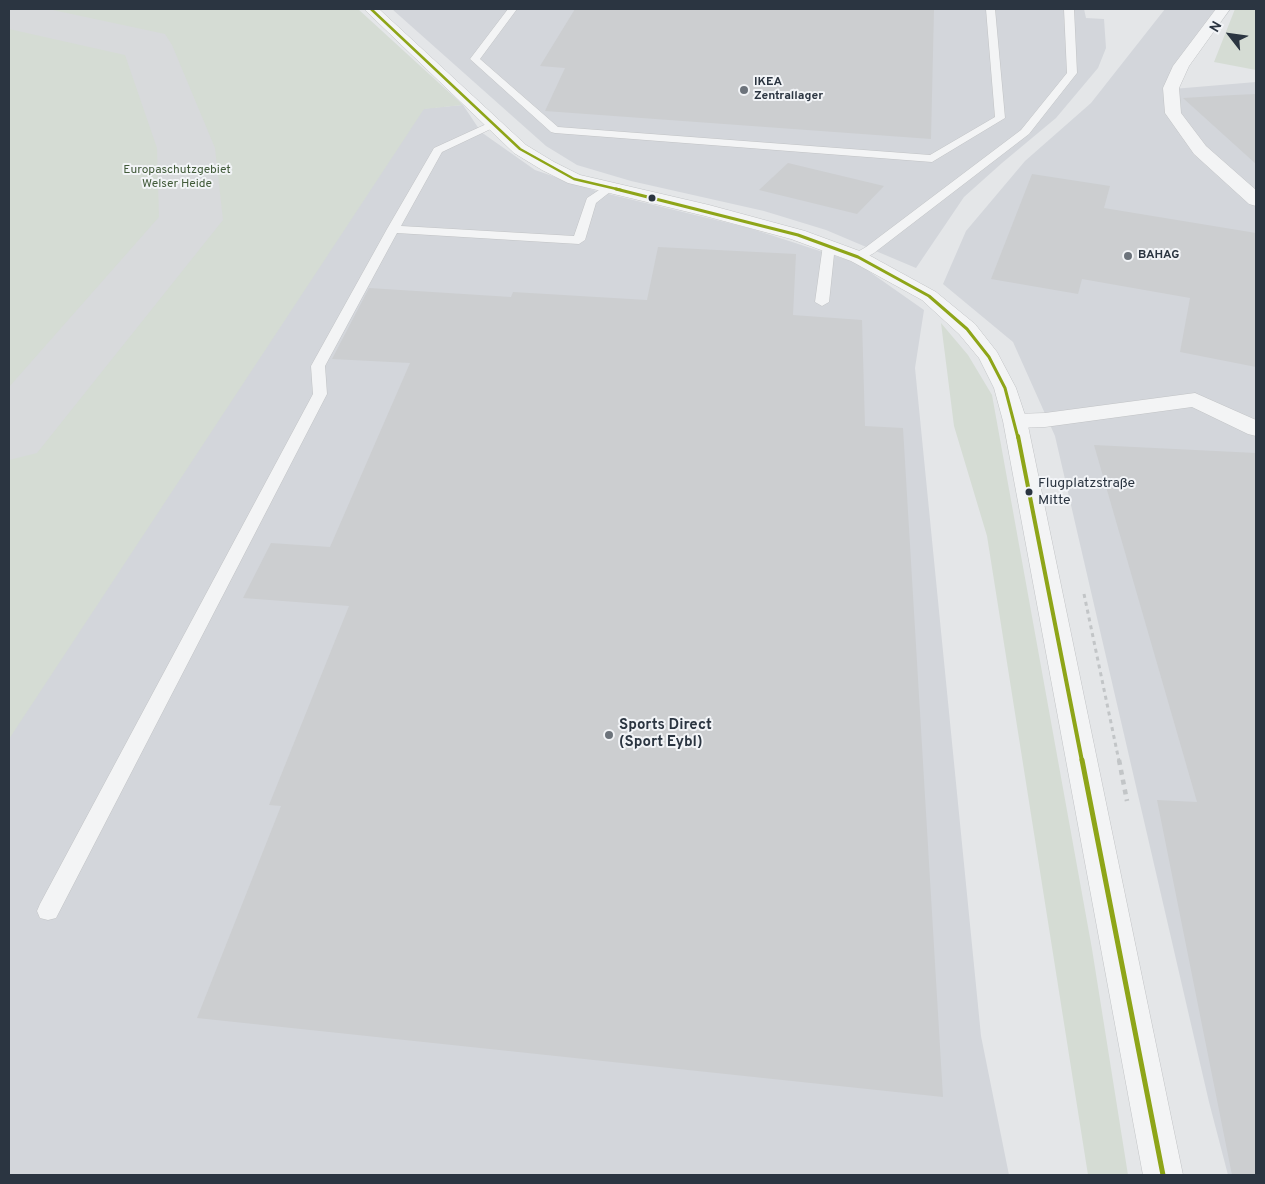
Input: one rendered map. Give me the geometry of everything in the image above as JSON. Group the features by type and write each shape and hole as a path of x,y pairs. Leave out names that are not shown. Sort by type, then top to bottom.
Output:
{"street":[{"path":"371,9 520,149 548,166 574,178 759,224 829,245 858,257 929,296 967,330 993,365 1005,388 1014,421 1163,1175"},
{"path":"1223,9 1181,66 1171,88 1173,113 1200,150 1256,200"},
{"path":"1014,421 1045,420 1195,400 1256,429"}],"lane":[{"path":"512,9 475,59 555,130 932,160 1000,118 990,9"},
{"path":"858,257 870,250 1025,132 1072,73 1069,9"},
{"path":"48,911 320,394 318,366 393,228 438,150 493,124"},
{"path":"393,228 579,240 591,201 609,188"},
{"path":"822,302 829,245"}],"path":[{"path":"1082,588 1098,656 1128,807"}],"shaded area":[{"path":"9,9 418,109 463,105 481,132 535,170 596,191 749,228 857,263 924,310 915,368 981,1036 1009,1175 9,1175"},
{"path":"392,9 1084,9 1086,18 1104,19 1106,48 1098,68 1056,118 964,197 916,268 826,230 764,211 631,181 577,165 546,146"},
{"path":"1165,9 1231,9 1171,88 1256,82 1256,1175 1228,1175 1209,1102 1055,436 1013,342 943,284 966,231 1025,161 1091,103"}],"green space":[{"name":"Europaschutzgebiet Welser Heide","path":"9,9 358,9 463,105 424,109 9,739"},
{"path":"1235,9 1256,9 1256,70 1214,62"},
{"path":"941,323 968,355 992,395 1092,949 1128,1175 1088,1175 987,536 954,426"}],"building":[{"name":"IKEA Zentrallager","path":"575,9 934,9 931,139 545,111 565,68 540,66"},
{"path":"1256,94 1256,164 1183,98 1234,95"},
{"path":"788,163 884,186 857,214 759,190"},
{"name":"BAHAG","path":"1032,174 1110,186 1104,208 1256,233 1256,367 1180,352 1190,298 1082,279 1078,294 991,279"},
{"name":"Sports Direct (Sport Eybl)","path":"658,247 796,254 793,315 862,320 865,426 903,428 943,1097 197,1018 281,806 269,805 349,606 243,598 271,543 330,547 410,363 332,359 369,288 511,297 513,292 647,300"},
{"path":"1094,445 1256,453 1256,1175 1232,1175 1157,800 1197,802"}],"taxiway":[{"path":"9,15 147,45 186,148 191,220 9,436"}],"transit line":[{"path":"371,9 520,149 548,166 574,179 709,211 798,235 858,257 929,296 967,329 989,357 1005,388 1015,421 1163,1175"}],"place":[{"name":"IKEA Zentrallager","path":"744,90"},
{"name":"BAHAG","path":"1128,256"},
{"name":"Flugplatzstraße Mitte","path":"1029,492"},
{"name":"Sports Direct (Sport Eybl)","path":"609,735"}]}
